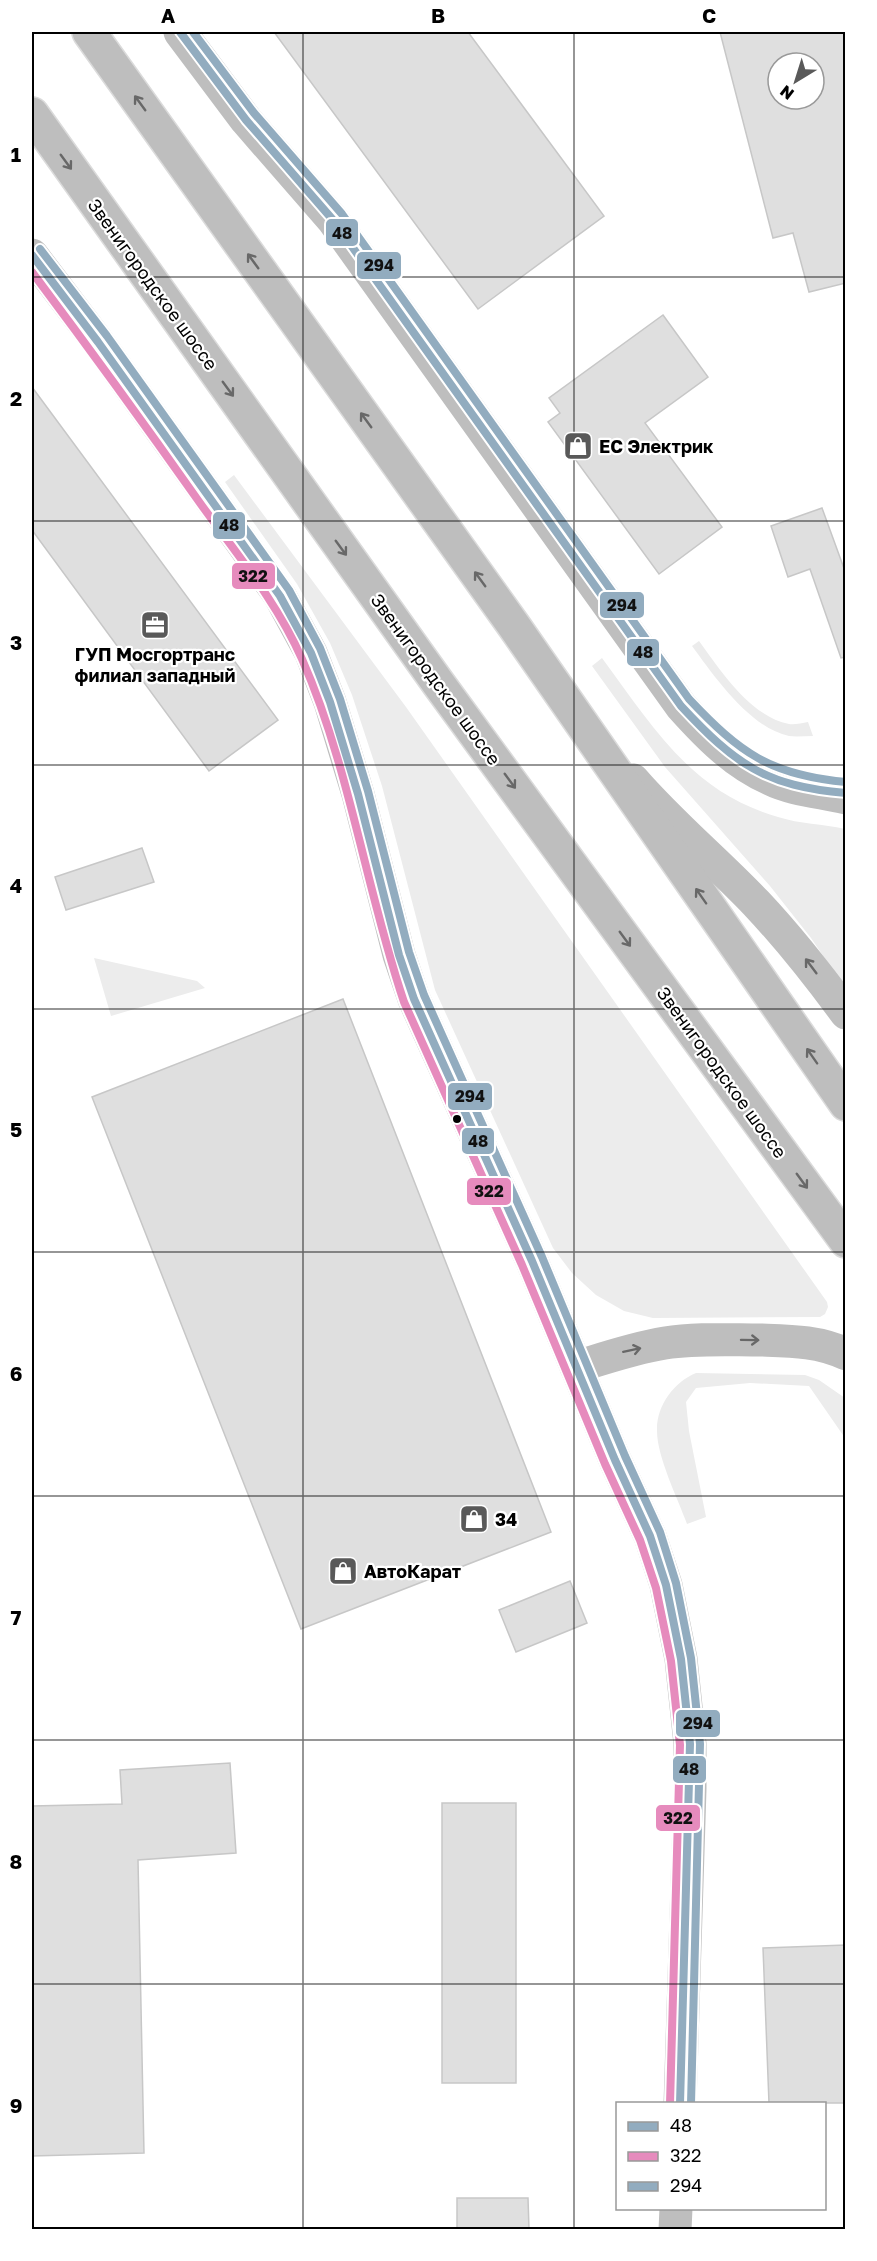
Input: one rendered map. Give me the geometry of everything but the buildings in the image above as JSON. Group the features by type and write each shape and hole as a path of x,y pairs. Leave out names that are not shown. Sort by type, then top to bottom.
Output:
{"street":[{"path":"88,32 514,626 846,1104"},
{"path":"180,32 246,120 333,220 681,706 709,737 741,763 771,780 838,794"},
{"name":"Звенигородское шоссе","path":"32,114 438,683 846,1241"},
{"path":"32,255 98,342 280,596 311,653 330,702 358,794 399,955 414,999 532,1262 650,1536 666,1586 681,1659 690,1744 680,2102"},
{"path":"558,690 643,792 755,902 797,949 846,1013"},
{"path":"576,1367 621,1352 692,1340 808,1342 833,1348 846,1354"},
{"path":"675,2229 676,2210"}],"shaded area":[{"path":"234,475 406,707 827,1302 828,1307 825,1314 820,1317 653,1318 624,1311 596,1295 572,1273 553,1248 435,990 382,786 352,695 330,643 297,584 225,482"},
{"path":"699,641 727,678 749,702 775,720 791,724 808,722 813,736 789,736 760,723 722,686 692,646"},
{"path":"602,658 676,754 721,791 748,806 778,817 845,829 845,988 811,938 770,886 665,767 592,666"},
{"path":"94,958 197,981 205,988 111,1016"},
{"path":"696,1373 805,1375 819,1380 845,1398 845,1438 809,1386 750,1383 696,1388 686,1402 689,1431 706,1517 687,1524 660,1453 657,1422 668,1396 680,1382"}],"transit line":[{"name":"48","path":"180,32 246,120 333,220 681,706 718,743 753,769 794,785 846,793"},
{"name":"294","path":"193,32 254,113 342,214 689,699 724,734 758,758 797,774 846,782"},
{"name":"294","path":"40,249 107,336 289,590 320,648 340,699 368,791 409,952 424,995 542,1257 625,1456 660,1532 676,1583 691,1658 700,1744 691,2102"},
{"name":"48","path":"32,255 98,342 280,596 311,653 330,702 358,794 399,955 414,999 532,1261 615,1460 650,1536 666,1585 681,1659 690,1744 680,2102"},
{"name":"322","path":"32,272 255,578 292,638 319,700 333,743 404,1002 522,1265 605,1464 640,1540 656,1588 671,1661 680,1745 670,2102"}],"place":[{"name":"ЕС Электрик","path":"578,446"},
{"name":"ГУП Мосгортранс филиал западный","path":"155,625"},
{"name":"34","path":"474,1519"},
{"name":"АвтоКарат","path":"343,1571"}]}
